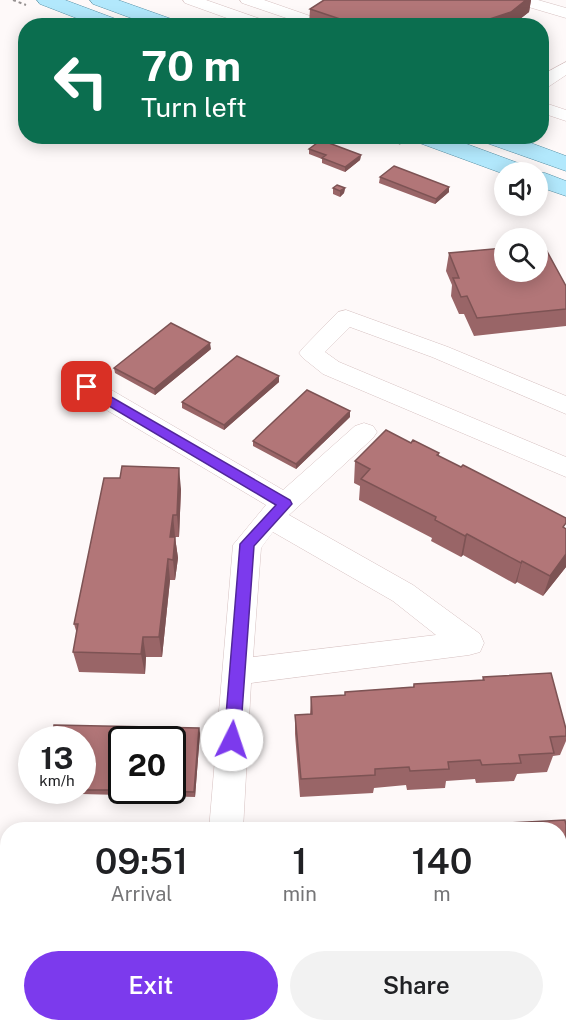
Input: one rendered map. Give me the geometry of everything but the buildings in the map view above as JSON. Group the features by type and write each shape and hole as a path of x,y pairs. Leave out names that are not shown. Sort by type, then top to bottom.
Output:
{"main road":[{"path":"47,0 95,18"},
{"path":"100,0 151,18"},
{"path":"444,144 494,162"},
{"path":"511,144 566,164"},
{"path":"548,182 566,189"}],"lane":[{"path":"191,0 243,18"},
{"path":"248,0 291,18"},
{"path":"522,0 564,10"},
{"path":"311,18 325,9"},
{"path":"549,20 564,10"},
{"path":"549,78 566,67"},
{"path":"549,110 566,116"},
{"path":"566,406 440,352 346,317 312,353 331,368 566,468"},
{"path":"87,387 403,594 469,643 237,672"},
{"path":"227,822 247,544 278,511 364,432"}],"route":[{"path":"87,387 285,504 247,544 232,740"}]}
